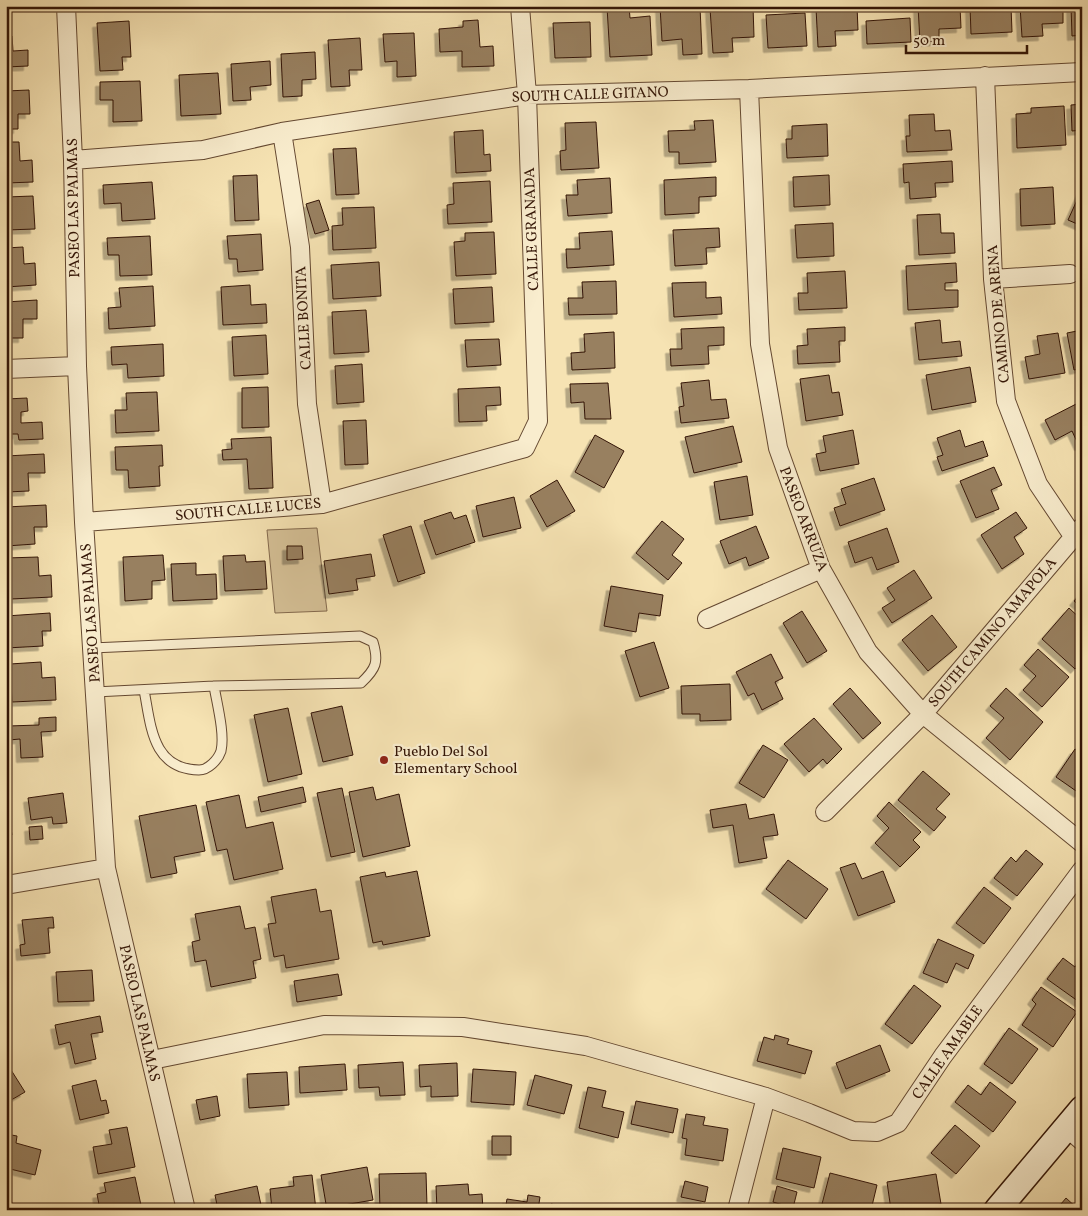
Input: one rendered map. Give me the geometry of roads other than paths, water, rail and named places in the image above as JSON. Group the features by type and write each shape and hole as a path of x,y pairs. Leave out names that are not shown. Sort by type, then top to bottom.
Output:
{"street":[{"name":"PASEO LAS PALMAS","path":"66,6 73,160 77,366 84,522 106,868 186,1210"},
{"name":"CALLE GRANADA","path":"520,6 526,95 538,421 525,448"},
{"name":"SOUTH CALLE GITANO","path":"73,160 203,150 282,132 526,95 749,89 1082,72"},
{"name":"CAMINO DE ARENA","path":"985,76 993,279 1006,401 1038,484 1077,531"},
{"name":"PASEO ARRUZA","path":"749,89 760,344 778,448 822,570 868,652 923,714 1082,843"},
{"name":"CALLE BONITA","path":"282,132 300,247 307,404 322,504"},
{"path":"993,279 1070,274"},
{"path":"6,369 77,366"},
{"name":"SOUTH CALLE LUCES","path":"84,522 322,504 525,448"},
{"name":"SOUTH CAMINO AMAPOLA","path":"825,812 923,714 1077,531"},
{"path":"707,619 822,570"},
{"path":"6,885 106,868"},
{"name":"CALLE AMABLE","path":"152,1060 324,1025 463,1027 586,1046 766,1097 853,1131 877,1132 898,1123 943,1056 1082,870"},
{"path":"737,1210 766,1097"},
{"path":"997,1210 1077,1126"}],"lane":[{"path":"92,648 360,636 374,642 377,655 376,664 371,674 361,683 214,686 95,692"},
{"path":"144,690 152,732 160,753 187,770 204,770 214,763 220,752 222,739 214,686"}],"place":[{"name":"Pueblo Del Sol Elementary School","path":"384,760"}]}
